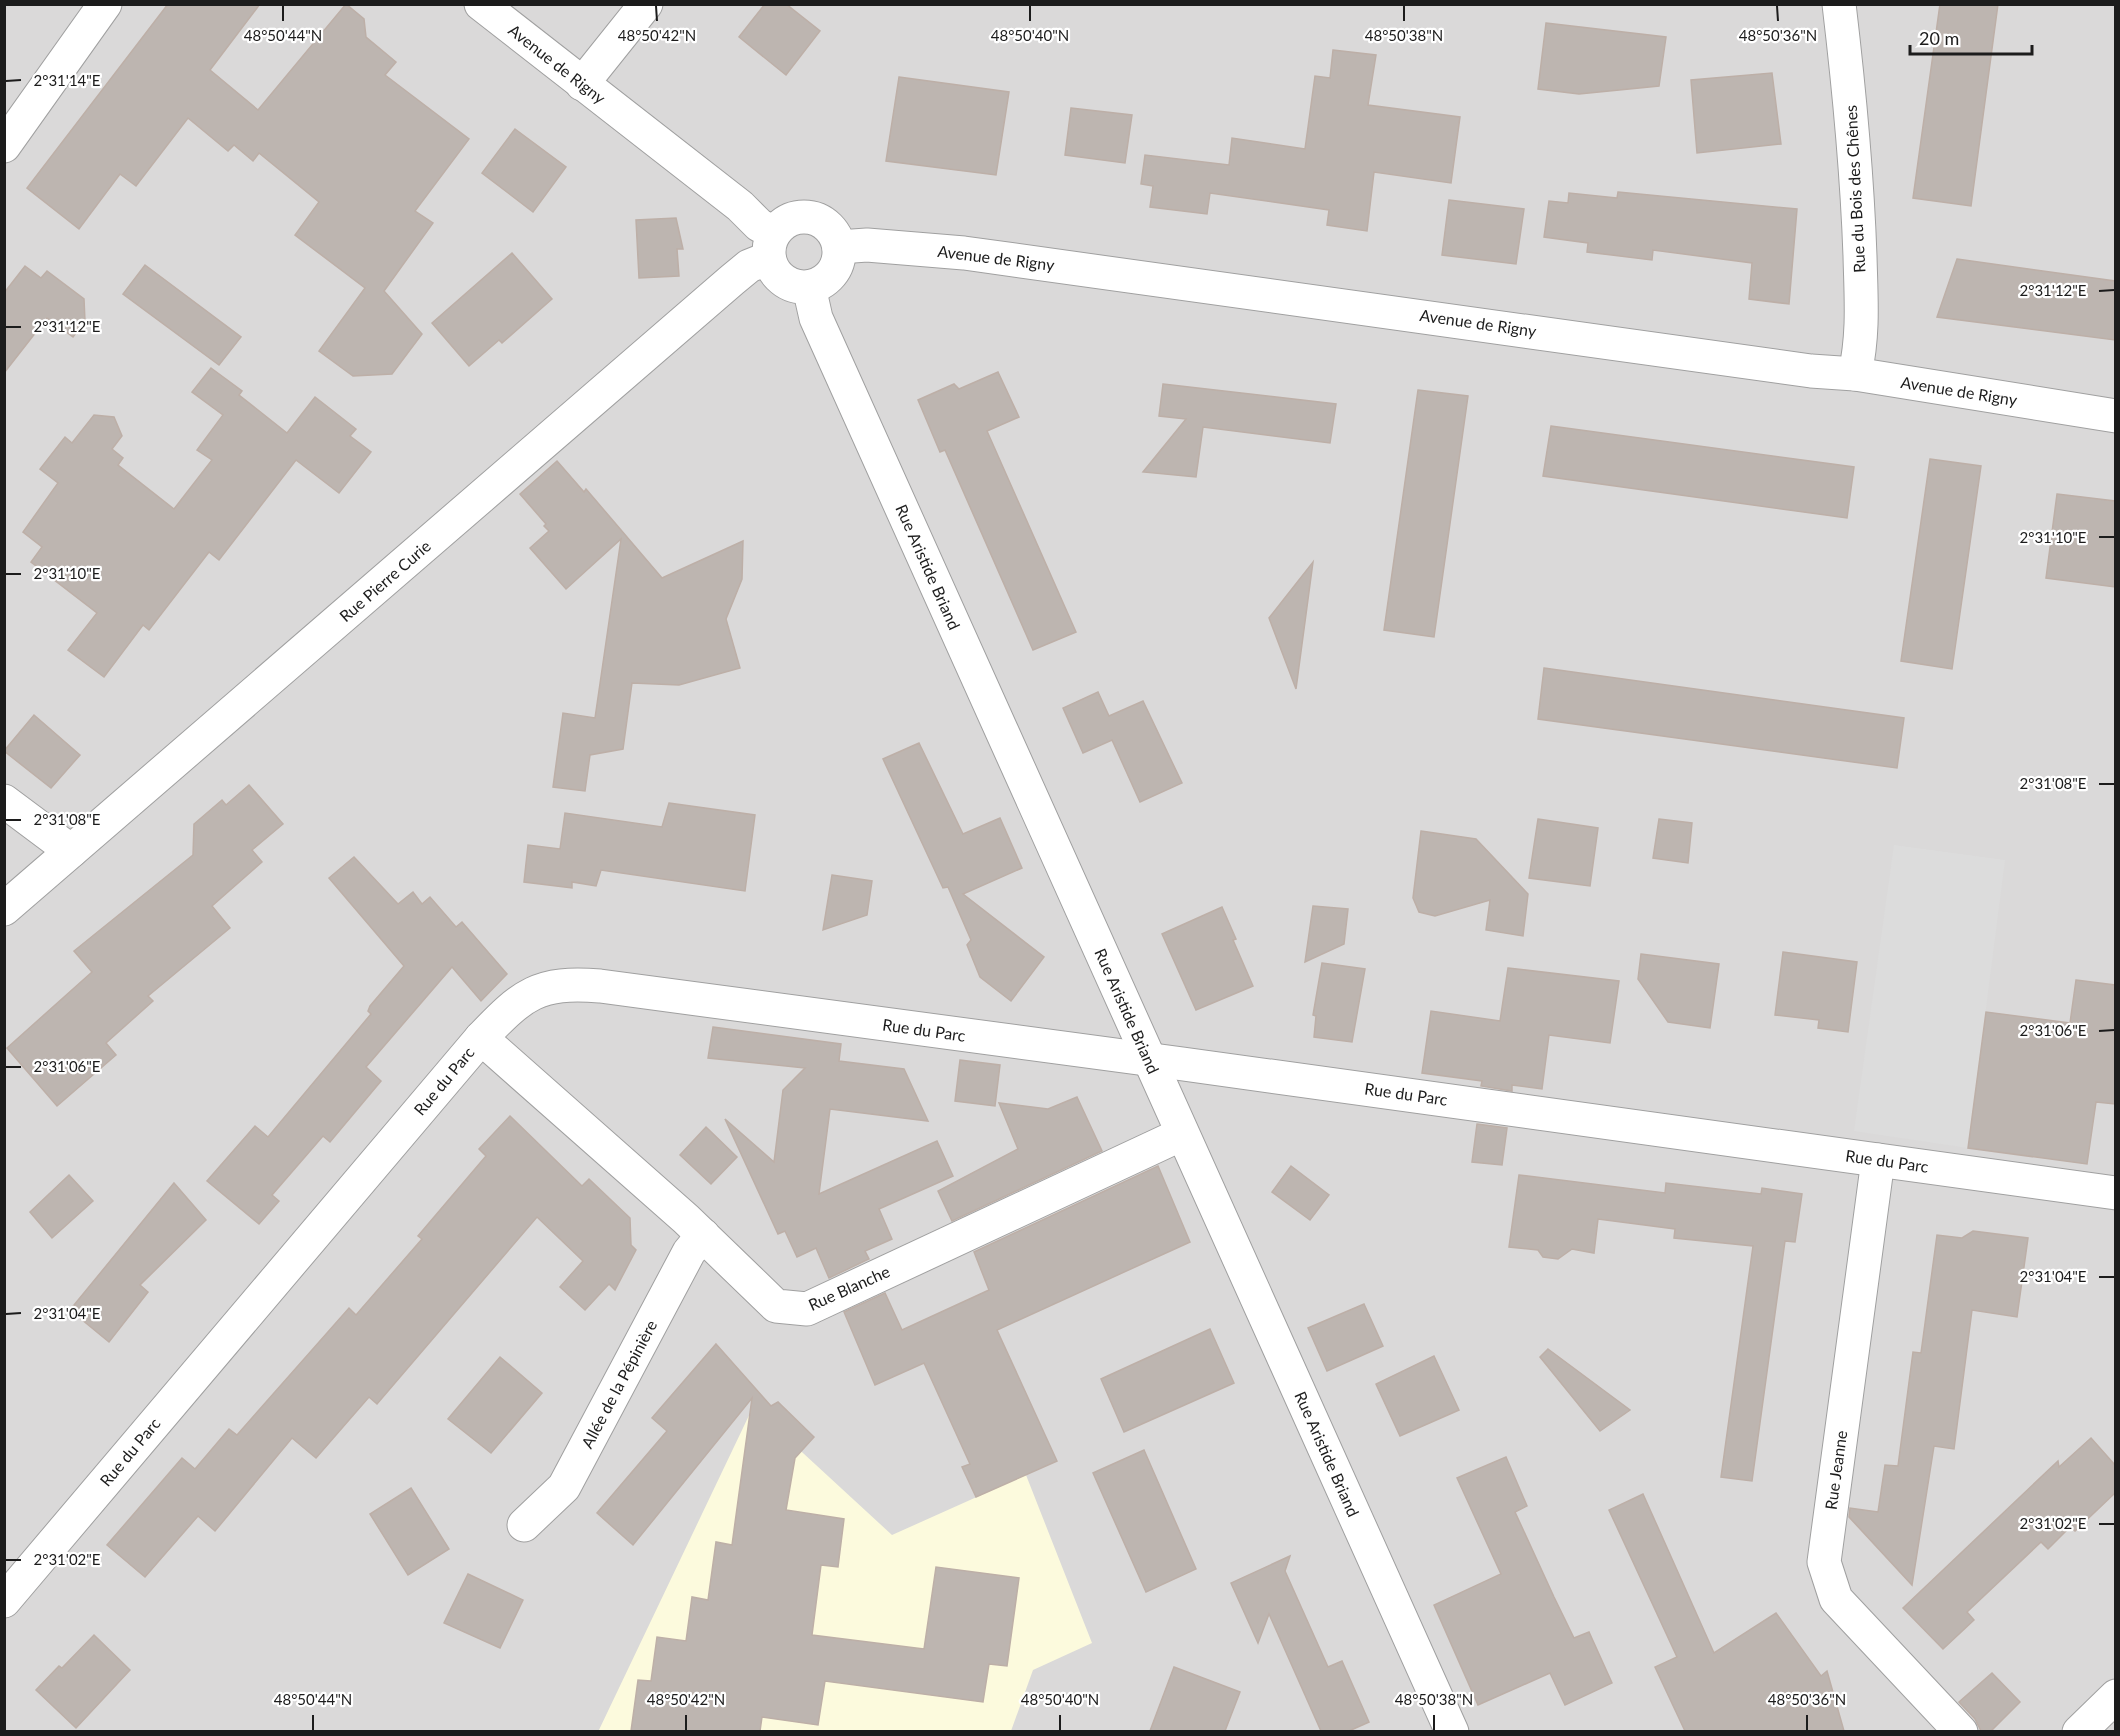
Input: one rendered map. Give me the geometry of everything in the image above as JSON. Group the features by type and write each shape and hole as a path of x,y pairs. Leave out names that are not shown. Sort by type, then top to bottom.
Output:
{"street":[{"path":"4,146 105,4"},
{"name":"Avenue de Rigny","path":"481,4 740,206 759,225 772,246"},
{"path":"582,84 646,4"},
{"name":"Rue du Bois des Chênes","path":"1839,4 1853,128 1859,226 1862,341 1855,374"},
{"path":"796,217 811,217 824,223 834,233 839,247 838,261 832,273 822,282 809,287 796,287 783,281 774,271 772,246 784,223 796,217"},
{"name":"Avenue de Rigny","path":"839,247 867,245 964,253 1811,371 1855,374 2115,416"},
{"name":"Rue Pierre Curie","path":"4,909 772,246"},
{"name":"Rue Aristide Briand","path":"809,287 821,328 1452,1731"},
{"path":"4,801 71,851"},
{"name":"Rue du Parc","path":"4,1600 481,1038 508,1009 544,988 574,984 1149,1059 2115,1193"},
{"name":"Rue Blanche","path":"481,1038 703,1235 776,1306 807,1310 1182,1134"},
{"name":"Rue Jeanne","path":"1878,1160 1824,1562 1836,1599 1961,1731"},
{"name":"Allée de la Pépinière","path":"524,1525 564,1487 689,1252 703,1235"},
{"path":"2079,1731 2115,1696"}],"shaded area":[{"path":"5,5 2115,5 2115,1731 5,1731"},
{"path":"1894,845 2005,860 1968,1148 1854,1131"},
{"path":"753,1407 892,1535 1026,1475 1092,1643 1033,1670 1011,1731 598,1732"}],"building":[{"path":"168,4 260,4 210,70 258,110 346,4 364,19 366,37 396,62 385,75 469,139 415,211 433,223 384,291 422,334 392,374 353,376 319,351 365,288 295,235 319,202 259,153 253,161 234,145 228,151 188,118 136,186 120,174 79,229 27,188"},
{"path":"765,4 786,4 820,31 786,75 739,37"},
{"path":"1940,4 1998,4 1971,206 1913,198"},
{"path":"1546,23 1666,37 1659,86 1579,94 1538,89"},
{"path":"1333,50 1376,55 1368,105 1460,117 1451,183 1374,172 1367,231 1327,225 1329,210 1210,193 1207,214 1150,207 1153,186 1141,184 1145,155 1229,165 1232,138 1305,149 1315,76 1330,78"},
{"path":"1772,73 1781,144 1697,153 1691,80"},
{"path":"899,77 1009,92 996,175 886,161"},
{"path":"1071,108 1132,115 1125,163 1065,155"},
{"path":"515,129 566,167 533,212 482,173"},
{"path":"1618,192 1797,209 1789,304 1749,299 1752,263 1653,250 1652,260 1587,252 1588,243 1544,237 1549,201 1568,203 1569,193 1617,198"},
{"path":"1449,200 1524,209 1516,264 1442,255"},
{"path":"676,218 683,249 677,249 679,276 639,278 636,220"},
{"path":"512,253 552,299 502,343 499,340 469,366 432,323"},
{"path":"1957,259 2115,281 2115,340 1937,317"},
{"path":"145,265 241,337 219,365 123,294"},
{"path":"25,266 41,278 47,271 84,299 85,321 73,337 47,318 4,373 4,293"},
{"path":"211,368 242,391 239,395 287,433 315,397 356,429 350,436 371,452 339,493 296,460 219,560 209,552 149,630 143,625 104,677 68,650 97,613 31,562 42,547 23,532 58,483 40,469 65,437 72,443 94,415 114,417 122,436 112,449 123,458 118,465 174,509 212,460 197,450 223,415 192,392"},
{"path":"998,372 1019,417 987,431 1076,632 1033,650 945,450 940,452 918,400 954,384 959,389"},
{"path":"1163,384 1336,404 1330,443 1203,427 1196,477 1143,472 1186,419 1159,416"},
{"path":"1418,390 1468,396 1434,637 1384,630"},
{"path":"1551,426 1854,467 1847,518 1543,476"},
{"path":"1930,459 1981,466 1952,669 1901,661"},
{"path":"557,461 584,492 586,489 662,578 743,541 742,579 726,619 740,668 679,685 632,683 623,749 590,755 585,791 553,787 563,713 595,718 621,539 566,589 530,548 549,531 544,526 546,524 520,494"},
{"path":"2057,494 2115,501 2115,587 2046,578"},
{"path":"1313,562 1296,689 1269,618"},
{"path":"1544,668 1904,718 1897,768 1538,719"},
{"path":"1098,692 1109,716 1143,701 1182,783 1140,802 1112,740 1083,753 1063,708"},
{"path":"34,715 80,755 51,788 4,751"},
{"path":"919,743 963,834 1000,818 1022,868 963,894 1044,957 1011,1001 980,977 967,945 971,940 948,887 943,888 883,759"},
{"path":"249,785 283,824 252,850 262,862 212,906 230,928 148,996 153,1001 106,1043 116,1055 57,1106 7,1048 92,972 74,951 193,855 194,824 222,800 226,805"},
{"path":"669,803 755,815 745,891 601,870 596,886 572,882 572,888 524,882 528,845 560,849 565,813 662,827"},
{"path":"1538,819 1598,828 1590,886 1529,878"},
{"path":"1659,819 1692,823 1688,863 1653,858"},
{"path":"1421,831 1476,839 1528,894 1523,936 1486,930 1490,900 1435,916 1419,912 1413,898"},
{"path":"354,857 398,904 413,892 422,904 430,897 456,927 462,922 507,974 481,1001 452,967 366,1067 381,1081 330,1142 323,1136 272,1195 279,1201 259,1224 207,1181 255,1126 268,1137 371,1014 368,1011 370,1006 404,966 329,878"},
{"path":"832,875 872,881 867,915 823,930"},
{"path":"1313,906 1348,909 1344,944 1305,962"},
{"path":"1222,907 1236,939 1233,940 1253,986 1196,1010 1162,934"},
{"path":"1783,952 1857,962 1848,1032 1818,1028 1819,1020 1775,1015"},
{"path":"1641,954 1719,964 1710,1028 1668,1022 1638,979"},
{"path":"1322,963 1365,969 1352,1042 1314,1037 1316,1016 1313,1015"},
{"path":"1508,968 1619,981 1610,1043 1549,1035 1542,1089 1512,1085 1512,1091 1481,1086 1482,1081 1422,1073 1431,1011 1500,1021"},
{"path":"2076,980 2115,985 2115,1104 2096,1102 2087,1164 1968,1148 1986,1012 2070,1023"},
{"path":"713,1027 841,1044 839,1061 904,1069 928,1121 830,1109 819,1194 937,1141 953,1176 879,1209 892,1239 865,1251 869,1259 829,1278 816,1248 797,1257 785,1231 778,1234 725,1119 774,1162 783,1090 805,1068 708,1058"},
{"path":"960,1060 1000,1065 995,1106 955,1101"},
{"path":"1077,1097 1102,1151 952,1221 938,1191 1018,1149 999,1103 1048,1109"},
{"path":"510,1116 582,1186 589,1179 630,1218 631,1245 636,1250 615,1290 609,1284 585,1310 560,1287 583,1261 537,1217 377,1404 369,1397 316,1458 292,1438 215,1531 198,1516 145,1577 107,1545 182,1458 195,1469 229,1429 237,1435 349,1308 356,1315 422,1239 418,1236 486,1156 479,1149"},
{"path":"1477,1124 1507,1128 1502,1165 1472,1162"},
{"path":"706,1127 737,1157 711,1184 680,1155"},
{"path":"1158,1166 1190,1242 997,1330 1057,1461 976,1497 962,1467 970,1464 924,1363 875,1385 844,1312 885,1293 902,1330 989,1290 974,1252"},
{"path":"1291,1166 1329,1195 1310,1220 1272,1192"},
{"path":"69,1175 93,1201 52,1238 30,1212"},
{"path":"1519,1175 1665,1193 1666,1183 1761,1194 1762,1188 1802,1194 1795,1242 1785,1241 1752,1481 1721,1477 1753,1246 1674,1238 1675,1229 1598,1219 1594,1253 1572,1249 1558,1259 1543,1257 1538,1250 1509,1247"},
{"path":"174,1183 206,1220 140,1285 148,1292 109,1342 70,1310"},
{"path":"1973,1231 2028,1238 2017,1317 1972,1310 1954,1449 1934,1446 1912,1585 1849,1517 1850,1508 1878,1512 1885,1465 1898,1466 1913,1352 1921,1353 1937,1235 1962,1238"},
{"path":"1364,1304 1383,1346 1327,1371 1308,1328"},
{"path":"1210,1329 1234,1383 1124,1432 1101,1379"},
{"path":"716,1344 771,1406 778,1402 814,1437 795,1458 786,1510 844,1519 838,1567 821,1565 812,1635 924,1649 936,1567 1019,1578 1007,1666 989,1664 983,1702 825,1681 818,1725 762,1717 760,1731 631,1731 638,1680 651,1681 657,1637 686,1641 692,1597 708,1600 716,1542 732,1545 752,1398 633,1545 597,1513 667,1431 652,1418"},
{"path":"1548,1349 1630,1410 1600,1431 1540,1357"},
{"path":"1434,1356 1459,1410 1400,1436 1376,1384"},
{"path":"500,1357 542,1393 491,1453 448,1419"},
{"path":"2091,1438 2115,1465 2115,1493 2075,1531 2070,1527 2048,1549 2041,1542 1967,1612 1974,1620 1943,1649 1903,1608 2058,1461 2059,1467"},
{"path":"1144,1450 1196,1569 1146,1592 1093,1473"},
{"path":"1506,1457 1527,1506 1515,1512 1554,1597 1574,1638 1589,1632 1612,1683 1565,1705 1550,1673 1478,1705 1434,1605 1501,1574 1457,1478"},
{"path":"411,1488 449,1549 408,1575 370,1514"},
{"path":"1643,1494 1714,1653 1776,1613 1821,1676 1827,1671 1844,1731 1685,1731 1655,1667 1677,1657 1609,1510"},
{"path":"1290,1556 1285,1571 1328,1667 1342,1661 1369,1722 1349,1731 1321,1731 1269,1614 1258,1643 1231,1583"},
{"path":"468,1574 523,1600 500,1648 444,1623"},
{"path":"94,1635 130,1670 76,1728 36,1690 59,1666 62,1668"},
{"path":"1174,1667 1240,1692 1225,1731 1150,1731"},
{"path":"1992,1673 2020,1702 1991,1731 1981,1731 1975,1719 1959,1702"}]}
